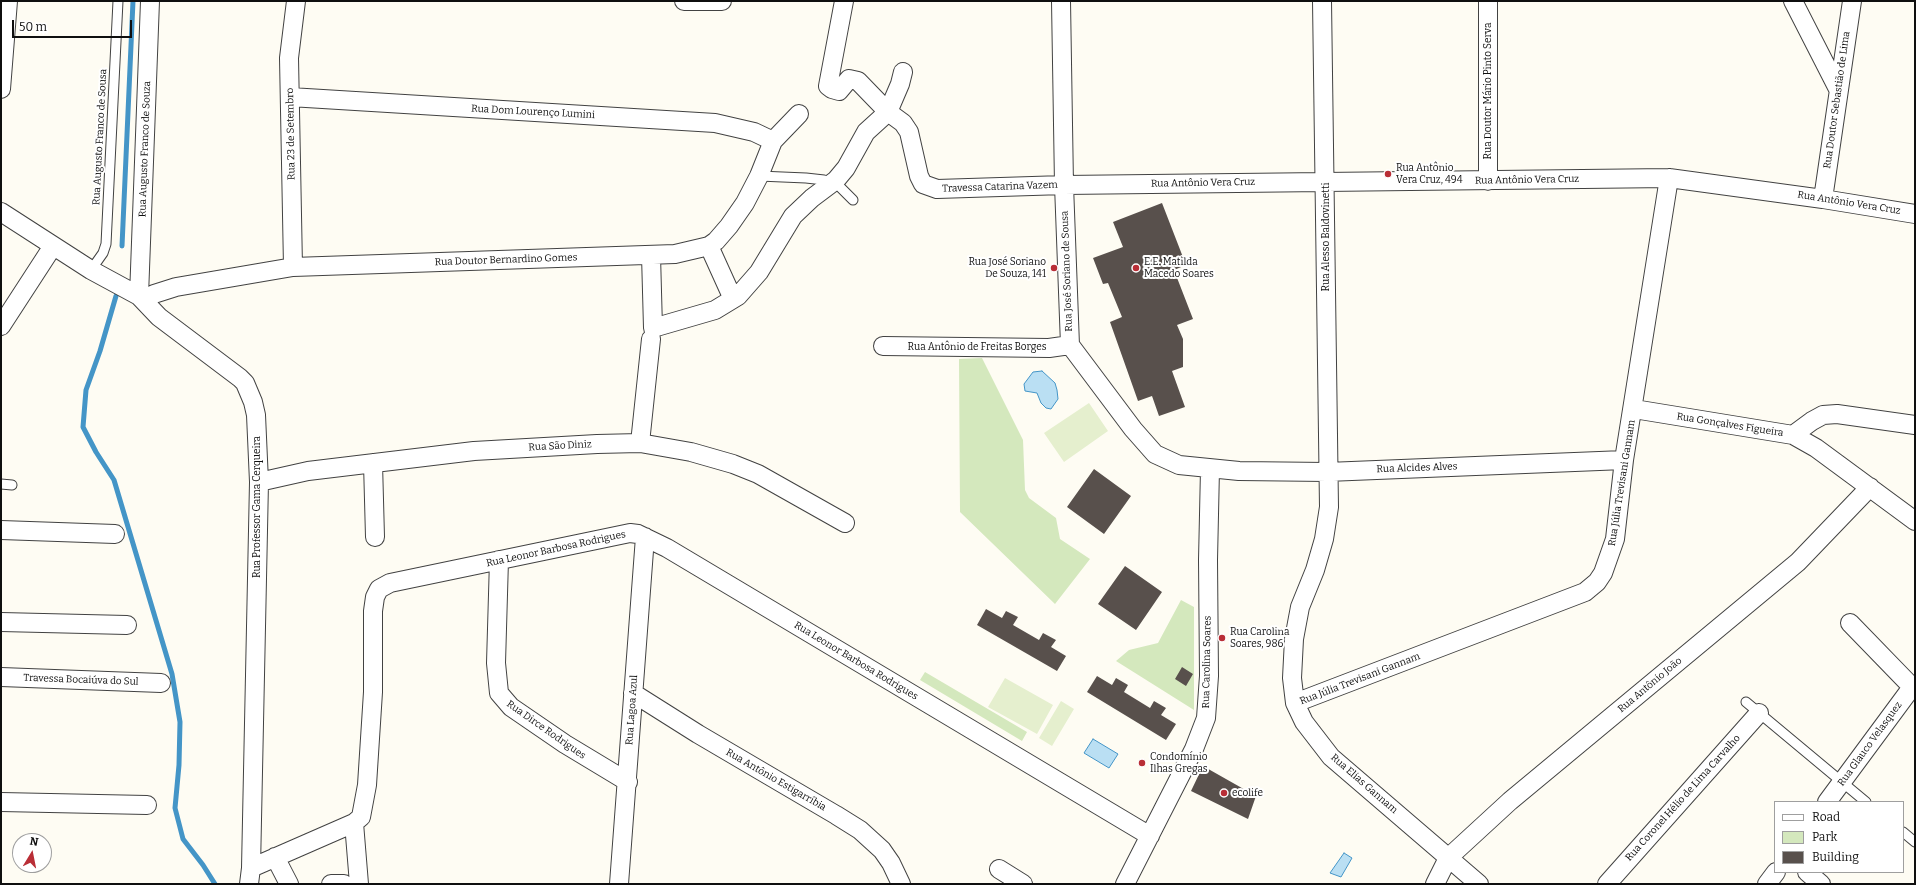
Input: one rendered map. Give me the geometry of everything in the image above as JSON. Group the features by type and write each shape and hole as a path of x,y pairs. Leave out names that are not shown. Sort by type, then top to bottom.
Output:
{"street":[{"path":"1,89 8,1"},
{"name":"Rua Augusto Franco de Souza","path":"142,298 150,1"},
{"name":"Rua 23 de Setembro","path":"293,267 289,58 296,1"},
{"path":"684,1 722,1"},
{"path":"844,1 828,86 838,91 846,81 853,79 858,82 888,112"},
{"name":"Rua José Soriano de Sousa","path":"1061,1 1064,185 1070,345 1133,429 1155,454 1179,465 1210,469"},
{"name":"Rua Alesso Baldovinetti","path":"1322,1 1326,182 1327,472"},
{"name":"Rua Doutor Mário Pinto Serva","path":"1488,1 1488,181"},
{"path":"1793,1 1838,89"},
{"name":"Rua Doutor Sebastião de Lima","path":"1823,199 1852,1"},
{"path":"652,334 715,310 733,300 745,290 759,272 781,234 803,205 832,184 846,168 866,132 888,112 904,72"},
{"name":"Rua Dom Lourenço Lumini","path":"290,97 716,123 754,132 773,141"},
{"name":"Travessa Catarina Vazem","path":"888,112 903,123 909,132 919,176 923,184 937,189 1064,185"},
{"path":"733,300 709,246 716,241 729,226 759,176 773,141 799,114"},
{"name":"Rua Antônio Vera Cruz","path":"1064,185 1669,178 1823,199 1915,214"},
{"name":"Rua Júlia Trevisani Gannam","path":"1295,703 1585,592 1597,582 1603,573 1615,539 1624,460 1634,409 1669,178"},
{"name":"Rua Professor Gama Cerqueira","path":"1,212 91,270 142,298 160,317 245,383 253,402 256,415 259,482 250,876"},
{"path":"1,326 53,246"},
{"name":"Rua Doutor Bernardino Gomes","path":"142,298 176,287 293,267 675,254 709,246"},
{"path":"640,444 652,334 651,255"},
{"name":"Rua Antônio de Freitas Borges","path":"883,346 1049,348 1070,345"},
{"name":"Rua Gonçalves Figueira","path":"1634,409 1793,435 1822,415 1837,414 1915,425"},
{"path":"1793,435 1816,448 1915,521"},
{"name":"Rua São Diniz","path":"259,482 308,471 474,451 597,444 640,444 691,452 758,474 845,523"},
{"name":"Rua Alcides Alves","path":"1210,469 1239,471 1327,472 1624,460"},
{"path":"373,463 375,537"},
{"name":"Rua Carolina Soares","path":"1125,884 1194,749 1206,718 1209,676 1208,560 1210,469"},
{"name":"Rua Elias Gannam","path":"1327,472 1328,507 1324,540 1315,570 1300,607 1294,639 1292,678 1295,703 1304,722 1331,757 1479,884"},
{"name":"Rua Antônio João","path":"1435,884 1448,858 1510,801 1798,562 1870,487"},
{"path":"1,530 114,534"},
{"name":"Rua Leonor Barbosa Rodrigues","path":"354,823 363,810 367,785 373,692 373,611 377,592 390,583 630,533 644,537 673,552 1150,836"},
{"name":"Rua Lagoa Azul","path":"619,884 628,782 644,537"},
{"name":"Rua Dirce Rodrigues","path":"499,560 496,663 499,693 511,707 565,744 628,782"},
{"path":"1,622 127,625"},
{"name":"Rua Glauco Velasquez","path":"1829,801 1913,688 1850,623"},
{"name":"Travessa Bocaiúva do Sul","path":"1,677 161,683"},
{"name":"Rua Antônio Estigarríbia","path":"633,693 698,734 860,830 882,850 895,869 901,884"},
{"name":"Rua Coronel Hélio de Lima Carvalho","path":"1607,884 1752,707"},
{"path":"1,802 147,805"},
{"path":"250,876 275,857 354,823 358,884"},
{"path":"275,857 289,884"},
{"path":"999,869 1023,884"},
{"path":"1766,884 1775,873"},
{"path":"1808,873 1820,884"},
{"path":"331,884 344,884"}],"lane":[{"name":"Rua Augusto Franco de Sousa","path":"91,270 103,253 106,244 118,1"},
{"path":"759,176 812,178 824,180 839,186 853,200"},
{"path":"1,484 12,485"},
{"name":"Rua Coronel Hélio de Lima Carvalho","path":"1752,707 1865,801"},
{"path":"1904,833 1915,842"}],"green space":[{"path":"982,358 1023,440 1025,490 1029,498 1056,518 1060,539 1090,559 1055,604 960,512 959,359"},
{"path":"1089,403 1108,431 1064,462 1044,433"},
{"path":"1181,600 1194,607 1194,710 1116,661 1129,650 1158,643"},
{"path":"925,672 1027,732 1022,741 920,680"},
{"path":"1005,678 1053,705 1037,734 988,707"},
{"path":"1061,701 1074,709 1052,746 1039,738"}],"water":[{"path":"1042,371 1055,383 1057,390 1058,399 1051,409 1046,408 1041,403 1037,393 1025,391 1024,384 1033,372"},
{"path":"1093,739 1118,754 1109,768 1084,753"},
{"path":"1344,853 1352,858 1341,877 1330,873"}],"building":[{"path":"1162,203 1186,265 1174,270 1193,319 1177,325 1183,339 1183,367 1172,371 1185,407 1159,416 1152,396 1138,401 1110,322 1122,317 1108,283 1103,284 1093,258 1123,247 1113,222"},
{"path":"1094,469 1131,496 1104,534 1067,507"},
{"path":"1125,566 1162,592 1136,630 1098,604"},
{"path":"986,609 1002,618 1006,611 1018,617 1013,625 1039,640 1043,633 1056,640 1051,647 1066,656 1057,671 977,625"},
{"path":"1182,667 1193,674 1186,686 1175,679"},
{"path":"1097,676 1112,685 1116,678 1128,685 1124,692 1150,708 1154,701 1166,708 1161,715 1176,724 1166,740 1087,692"},
{"name":"ecolife","path":"1203,766 1256,796 1248,819 1191,791"}],"waterway":[{"path":"122,246 133,1"},
{"path":"116,296 100,351 86,390 83,427 96,452 114,480 172,674 180,722 179,765 175,808 183,839 203,865 215,884"}],"place":[{"name":"Rua Antônio Vera Cruz, 494","path":"1388,174"},
{"name":"Rua José Soriano De Souza, 141","path":"1054,268"},
{"name":"E.E. Matilda Macedo Soares","path":"1136,268"},
{"name":"Rua Carolina Soares, 986","path":"1222,638"},
{"name":"Condomínio Ilhas Gregas","path":"1142,763"},
{"name":"ecolife","path":"1224,793"}]}
